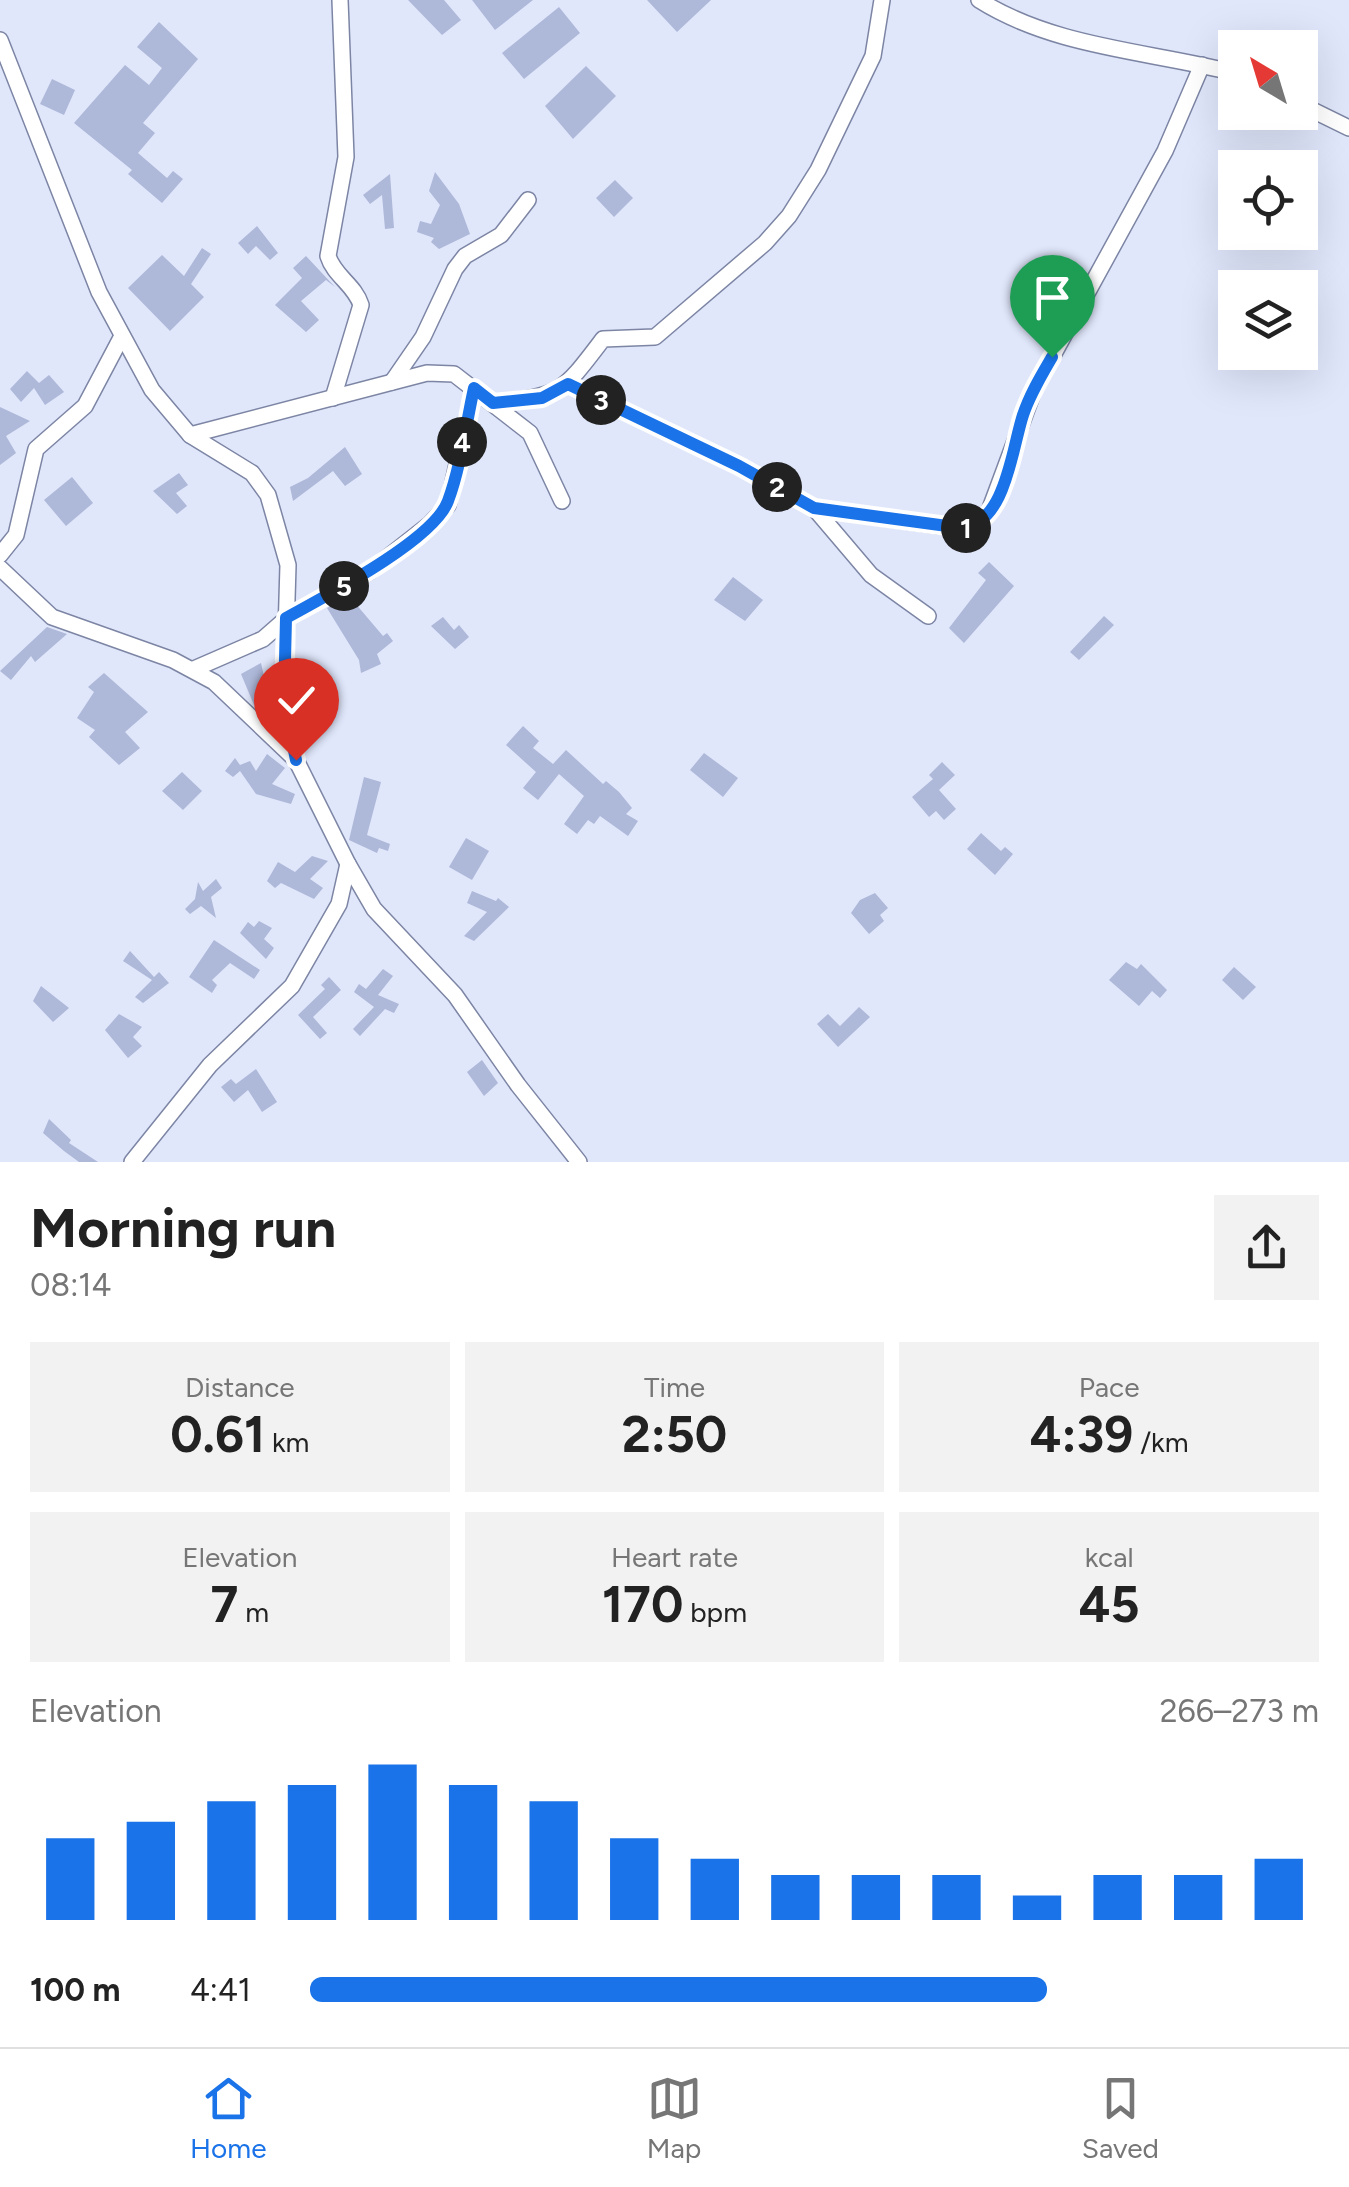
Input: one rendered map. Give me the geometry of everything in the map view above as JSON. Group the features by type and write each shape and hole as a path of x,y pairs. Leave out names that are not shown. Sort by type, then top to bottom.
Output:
{"street":[{"path":"333,398 362,305 358,294 332,268 328,256 346,157 340,0"},
{"path":"493,403 542,398 568,384 603,339 655,337 765,243 789,216 818,170 873,56 882,0"},
{"path":"979,0 1051,35 1218,69"},
{"path":"0,40 71,226 152,390 190,435 252,473 268,494 288,565 284,702 296,760 348,864 374,909 454,995 518,1086 579,1162"},
{"path":"814,508 962,528 980,523 988,514 1034,390 1165,151 1202,65"},
{"path":"1318,113 1349,128"},
{"path":"392,382 423,337 455,269 465,256 501,235 528,200"},
{"path":"0,555 16,535 36,449 85,406 122,336"},
{"path":"190,435 427,373 454,374 530,433 562,501"},
{"path":"568,384 739,466 814,508 871,575 928,616"},
{"path":"194,670 247,649 286,618 369,572 430,524 448,504 474,388"},
{"path":"0,568 52,617 194,670 245,707 296,760"},
{"path":"132,1162 210,1064 292,986 338,904 348,864"}],"building":[{"path":"408,0 444,0 461,20 442,35"},
{"path":"472,0 533,0 495,30"},
{"path":"647,0 711,0 677,32"},
{"path":"559,7 580,33 524,79 502,53"},
{"path":"159,22 198,59 143,123 155,133 138,153 167,178 173,171 183,179 162,203 128,174 132,170 74,123 125,65 149,85 162,68 137,47"},
{"path":"586,66 616,96 573,139 545,106"},
{"path":"52,79 75,90 64,115 40,104"},
{"path":"435,172 459,204 470,234 439,249 431,242 434,238 417,232 420,221 431,224 440,205 429,191"},
{"path":"390,174 394,228 385,229 382,195 370,204 363,195"},
{"path":"615,180 633,198 614,217 596,198"},
{"path":"257,226 278,253 270,260 256,246 248,254 238,243"},
{"path":"202,248 211,254 191,284 204,297 170,331 128,288 162,255 184,276"},
{"path":"306,256 335,287 326,280 301,301 319,320 306,332 275,305 302,278 293,268"},
{"path":"27,371 39,383 49,375 64,392 45,405 34,388 21,402 10,389"},
{"path":"0,407 30,421 6,436 16,453 0,465"},
{"path":"345,447 362,474 345,486 333,471 293,501 290,487 308,478"},
{"path":"179,473 188,485 176,493 187,506 177,514 153,491"},
{"path":"72,477 93,503 66,526 44,500"},
{"path":"989,562 1014,586 964,643 949,628 986,580 978,573"},
{"path":"733,577 763,600 745,621 714,600"},
{"path":"349,596 383,636 387,633 393,641 377,654 381,664 361,673 359,660 327,608"},
{"path":"1104,616 1114,625 1079,660 1070,652"},
{"path":"443,617 454,630 459,625 469,637 455,649 431,626"},
{"path":"47,627 67,634 35,662 31,656 11,680 0,671"},
{"path":"261,663 269,698 254,705 241,674"},
{"path":"104,673 148,712 125,732 140,748 119,765 89,737 95,730 77,718 94,692 88,687"},
{"path":"523,726 539,741 533,748 553,764 566,750 603,784 606,781 619,792 632,808 626,814 638,821 628,836 600,816 594,824 588,820 577,834 564,824 584,796 559,774 538,800 523,788 536,772 506,745"},
{"path":"704,753 738,778 723,797 690,770"},
{"path":"267,754 285,768 272,784 295,794 291,804 256,794 240,771 233,777 225,771 235,758 240,765 250,761 256,771"},
{"path":"942,762 955,775 939,790 956,809 944,820 936,811 929,817 912,797 933,779 929,775"},
{"path":"182,772 202,791 183,810 162,791"},
{"path":"364,777 381,782 367,835 390,844 388,851 379,848 377,853 349,840"},
{"path":"981,833 1001,851 1005,847 1013,854 995,875 967,849"},
{"path":"466,838 489,851 472,880 449,867"},
{"path":"312,856 328,861 310,879 323,888 314,899 281,883 275,888 267,881 278,862 295,872"},
{"path":"216,879 222,888 211,897 216,918 201,906 190,914 185,909 195,899 198,882 203,891"},
{"path":"472,891 496,901 498,898 509,907 474,941 464,936 487,912 467,903"},
{"path":"875,893 888,908 880,915 884,921 869,934 851,913 860,900"},
{"path":"259,921 272,928 264,939 274,948 266,959 240,933 248,922 254,927"},
{"path":"214,940 260,970 254,979 230,963 212,980 217,985 212,993 189,977"},
{"path":"130,951 154,977 159,972 169,983 143,1003 135,997 152,980 123,961"},
{"path":"1126,962 1137,969 1141,964 1167,990 1160,998 1152,991 1139,1006 1109,980"},
{"path":"1234,967 1256,987 1243,1000 1222,980"},
{"path":"383,969 393,976 378,995 399,1004 394,1013 385,1009 360,1036 353,1029 374,1007 354,992 359,984 366,989"},
{"path":"329,977 341,990 313,1017 327,1033 320,1039 298,1015 325,989 321,985"},
{"path":"41,986 69,1008 53,1022 33,1001"},
{"path":"859,1007 870,1017 838,1047 817,1024 828,1014 840,1026"},
{"path":"119,1014 142,1027 133,1037 142,1046 128,1058 105,1030"},
{"path":"482,1060 498,1083 484,1096 467,1072"},
{"path":"256,1069 277,1102 262,1112 248,1090 234,1102 221,1087 231,1079 236,1084"},
{"path":"49,1119 71,1140 69,1143 98,1162 79,1162 43,1133"}],"route":[{"path":"296,760 284,702 286,618 369,572 430,524 448,504 474,388 493,403 542,398 568,384 739,466 814,508 970,528 980,523 998,499 1024,412 1052,357"}]}
